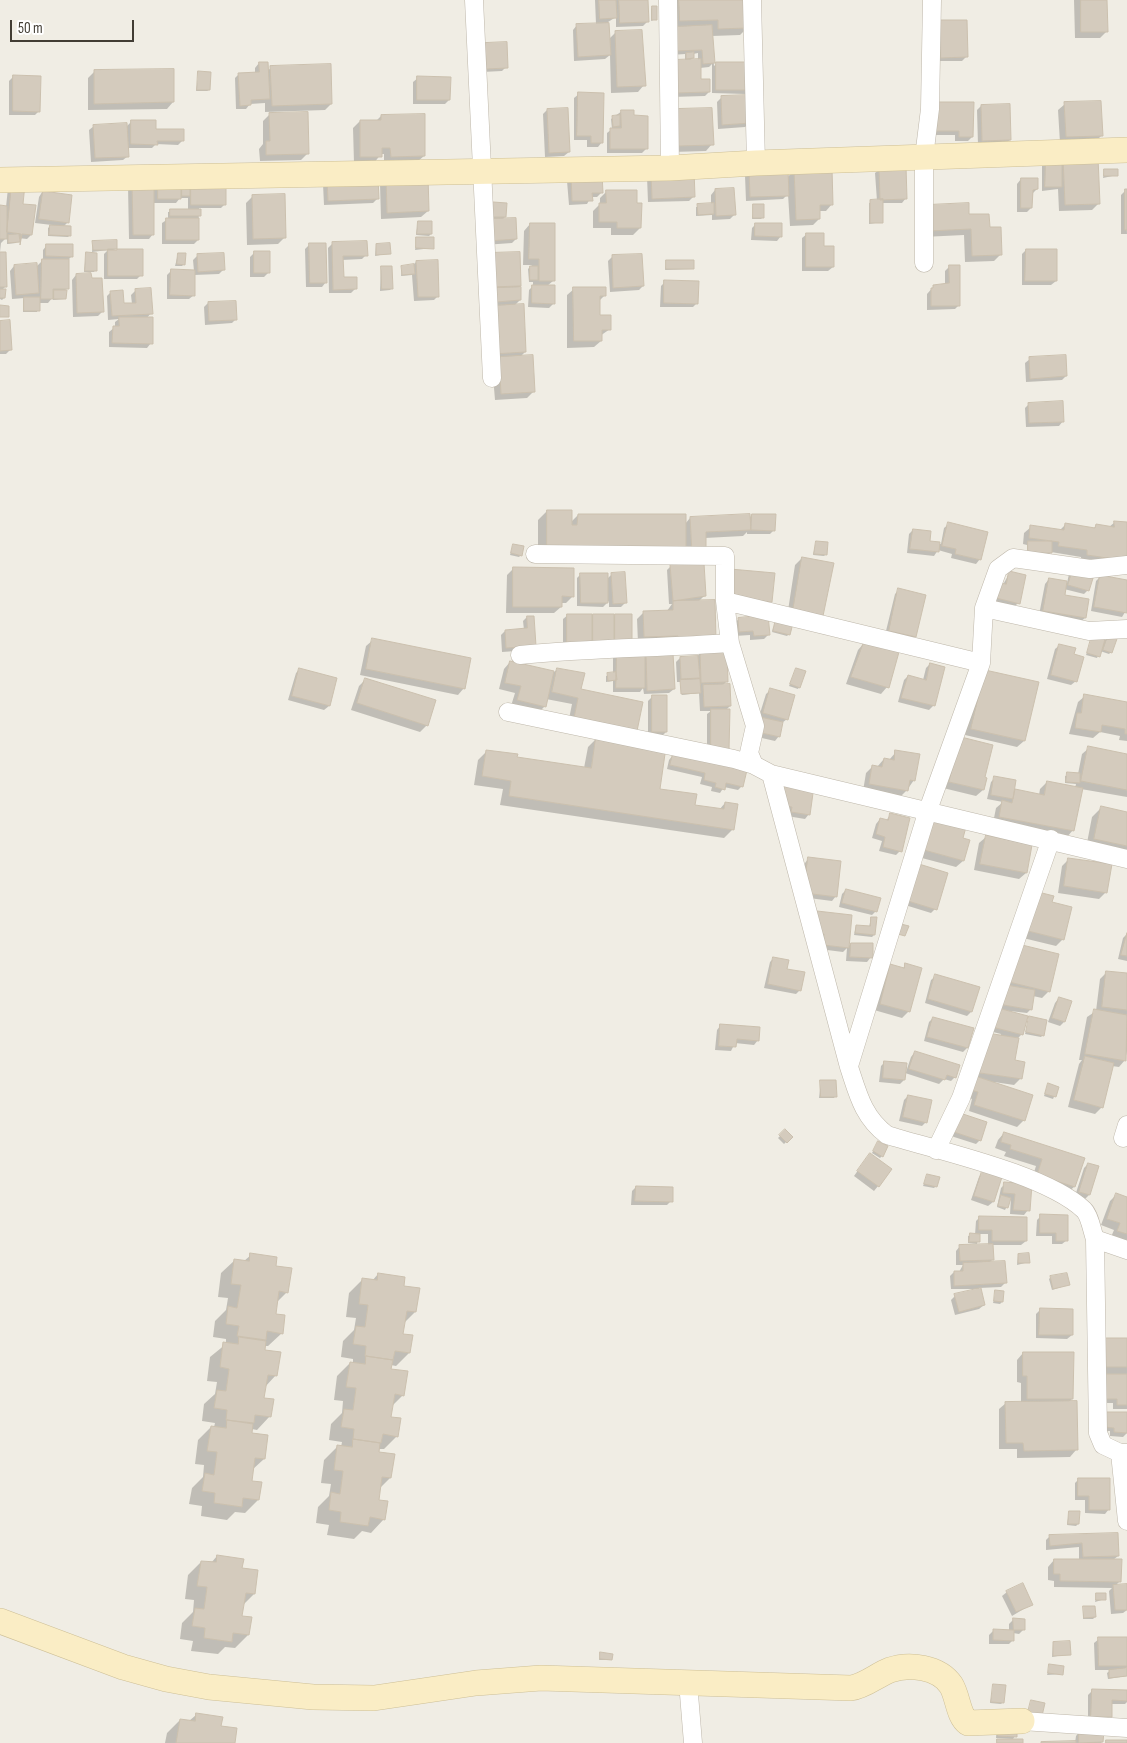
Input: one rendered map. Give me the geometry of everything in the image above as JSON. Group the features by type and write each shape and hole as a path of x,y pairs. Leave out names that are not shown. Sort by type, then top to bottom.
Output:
{"street":[{"path":"474,0 492,378"},
{"path":"668,0 670,168"},
{"path":"752,0 756,163"},
{"path":"924,263 924,157 930,109 932,0"},
{"path":"0,180 670,168 756,163 1127,150"},
{"path":"535,554 725,556 725,601 730,644 755,726 749,753 754,765"},
{"path":"849,1067 928,810 981,663 984,608 998,569 1013,558 1090,569 1127,565"},
{"path":"725,601 981,663"},
{"path":"984,608 1090,631 1127,629"},
{"path":"520,655 578,649 616,650 730,644"},
{"path":"508,712 734,759 754,765 771,774 1051,839 1127,859"},
{"path":"771,774 849,1067 863,1108 873,1124 887,1135 1021,1176 1068,1198 1086,1212 1095,1239 1098,1433 1103,1445 1124,1453 1127,1521"},
{"path":"936,1150 961,1098 1051,839"},
{"path":"1095,1239 1127,1250"},
{"path":"0,1621 123,1667 166,1680 209,1687 313,1697 374,1698 498,1680 541,1678 851,1688 860,1686 895,1668 918,1667 937,1673 949,1683 963,1718 968,1723 1022,1721 1127,1728"},
{"path":"688,1682 693,1743"}],"building":[{"path":"599,0 616,0 617,18 600,19"},
{"path":"619,0 648,0 649,22 620,23"},
{"path":"679,0 747,0 748,28 718,29 718,20 680,21"},
{"path":"1081,0 1107,0 1108,32 1081,32"},
{"path":"652,6 657,6 657,20 652,20"},
{"path":"941,20 967,20 968,57 941,58"},
{"path":"609,23 611,55 578,57 576,24"},
{"path":"712,25 715,63 703,64 702,50 675,51 674,27"},
{"path":"642,30 646,86 617,87 615,31"},
{"path":"507,42 508,68 486,69 485,43"},
{"path":"694,52 694,58 686,59 686,53"},
{"path":"701,59 701,79 710,79 710,92 674,93 673,60"},
{"path":"259,62 268,62 270,99 251,100 251,105 240,106 238,73 259,72"},
{"path":"716,62 750,62 750,90 716,90"},
{"path":"331,64 332,104 272,106 270,66"},
{"path":"174,69 174,102 94,104 94,70"},
{"path":"198,71 211,72 210,90 197,90"},
{"path":"13,75 41,76 40,112 13,111"},
{"path":"417,76 451,77 450,100 417,100"},
{"path":"578,92 604,93 603,143 591,143 591,136 577,136"},
{"path":"749,95 751,123 722,125 721,96"},
{"path":"1101,101 1103,136 1066,137 1064,102"},
{"path":"936,102 974,102 973,137 959,137 959,131 936,131"},
{"path":"1010,104 1011,140 982,141 981,105"},
{"path":"568,108 570,152 549,153 547,109"},
{"path":"712,108 714,145 678,146 676,109"},
{"path":"621,110 634,110 634,115 648,116 648,149 610,149 610,128 621,128"},
{"path":"308,112 309,154 266,155 266,141 270,141 269,113"},
{"path":"425,114 425,156 391,157 390,148 382,148 382,157 360,157 360,120 381,120 381,115"},
{"path":"620,115 620,126 613,127 612,116"},
{"path":"131,120 156,120 156,129 184,129 184,141 157,141 158,145 131,144"},
{"path":"127,123 129,157 95,158 93,125"},
{"path":"1098,157 1100,204 1065,205 1063,158"},
{"path":"1046,158 1062,159 1062,187 1045,187"},
{"path":"906,166 907,199 880,200 879,168"},
{"path":"832,168 833,205 820,205 820,219 796,220 794,169"},
{"path":"788,169 789,196 750,197 749,170"},
{"path":"1104,169 1118,169 1118,176 1104,176"},
{"path":"694,170 695,197 652,199 651,172"},
{"path":"602,173 603,193 592,193 593,201 572,201 571,175"},
{"path":"428,175 429,211 387,213 386,176"},
{"path":"378,177 379,199 328,201 327,179"},
{"path":"1021,178 1038,178 1038,189 1033,190 1032,208 1021,208"},
{"path":"154,180 154,235 133,235 132,181"},
{"path":"158,180 181,180 181,199 158,199"},
{"path":"191,180 226,180 226,205 191,205"},
{"path":"12,183 25,184 23,204 36,205 32,235 22,234 20,245 21,234 7,232"},
{"path":"182,183 190,183 190,196 182,196"},
{"path":"734,188 736,215 716,216 715,189"},
{"path":"1125,189 1127,189 1127,230 1125,230"},
{"path":"606,190 637,190 637,203 642,203 641,228 617,228 617,222 599,222 599,203 606,203"},
{"path":"43,191 72,195 69,223 39,219"},
{"path":"285,194 286,238 253,239 252,195"},
{"path":"883,199 883,223 870,223 870,200"},
{"path":"493,202 507,203 506,217 492,217"},
{"path":"714,203 714,214 698,215 697,204"},
{"path":"969,203 969,214 989,214 990,227 1001,227 1002,255 972,256 971,229 929,231 928,205"},
{"path":"753,204 764,204 764,218 753,218"},
{"path":"0,205 7,206 7,239 0,239"},
{"path":"170,209 201,209 201,216 170,216"},
{"path":"166,218 199,218 199,240 166,240"},
{"path":"516,218 517,239 488,241 486,219"},
{"path":"418,221 432,221 432,234 417,234"},
{"path":"530,223 555,223 555,281 539,281 539,259 529,259"},
{"path":"755,223 782,223 782,237 755,236"},
{"path":"50,225 71,226 71,236 49,235"},
{"path":"806,233 824,233 824,246 834,246 834,267 806,267"},
{"path":"19,234 20,242 8,243 8,235"},
{"path":"416,237 434,237 434,249 416,248"},
{"path":"117,240 117,250 93,250 92,241"},
{"path":"367,241 368,256 343,256 344,277 357,277 357,289 333,290 332,242"},
{"path":"309,243 326,243 327,283 310,283"},
{"path":"390,243 391,254 376,255 376,244"},
{"path":"46,244 73,244 73,257 46,256"},
{"path":"108,249 143,249 143,276 108,276"},
{"path":"1026,249 1057,249 1057,281 1025,281"},
{"path":"254,251 270,251 270,273 254,273"},
{"path":"0,252 6,252 7,287 0,287"},
{"path":"86,252 97,253 97,271 85,271"},
{"path":"520,252 521,286 490,287 489,253"},
{"path":"178,253 186,253 185,265 177,264"},
{"path":"224,253 225,270 198,272 197,254"},
{"path":"642,254 644,286 613,288 612,255"},
{"path":"42,259 69,259 69,289 53,289 53,299 41,299"},
{"path":"438,260 439,297 418,297 416,261"},
{"path":"666,260 694,260 694,269 666,269"},
{"path":"37,263 39,293 16,295 14,265"},
{"path":"414,264 415,274 402,275 401,266"},
{"path":"949,265 960,265 960,306 931,306 931,288 933,288 933,285 949,283"},
{"path":"381,266 392,266 393,289 382,289"},
{"path":"530,266 538,266 538,280 530,280"},
{"path":"171,269 195,270 195,296 170,295"},
{"path":"91,273 92,278 102,278 104,312 77,313 76,274"},
{"path":"664,280 699,281 698,304 664,303"},
{"path":"532,285 555,285 555,304 532,303"},
{"path":"521,287 521,300 497,302 496,288"},
{"path":"573,287 606,287 606,296 600,296 600,315 611,315 611,330 602,330 602,341 574,341"},
{"path":"151,288 153,314 112,316 110,291 123,290 124,303 136,303 135,289"},
{"path":"0,289 6,289 5,298 0,298"},
{"path":"54,290 67,290 66,299 54,299"},
{"path":"24,297 40,297 40,311 24,311"},
{"path":"236,301 237,320 209,321 208,302"},
{"path":"524,304 526,352 493,354 491,306"},
{"path":"0,305 9,306 9,317 0,317"},
{"path":"119,317 153,317 153,344 112,343 113,326 119,326"},
{"path":"10,320 12,350 0,351 0,321"},
{"path":"533,355 535,392 501,394 499,357"},
{"path":"1066,355 1067,376 1030,379 1029,357"},
{"path":"1063,401 1064,422 1029,423 1028,403"},
{"path":"547,510 572,510 572,525 577,525 578,514 686,514 686,554 547,548"},
{"path":"750,514 751,530 706,532 706,552 692,553 690,517"},
{"path":"752,514 776,514 775,531 751,530"},
{"path":"1114,521 1127,522 1127,561 1087,555 1087,550 1058,546 1059,542 1029,538 1030,525 1064,530 1065,523 1095,528 1096,524 1114,527"},
{"path":"948,522 988,532 981,560 955,554 956,549 942,546"},
{"path":"913,529 931,531 930,541 940,542 939,552 910,549"},
{"path":"816,541 828,542 827,555 814,554"},
{"path":"1028,541 1052,541 1052,553 1028,553"},
{"path":"513,544 524,546 522,556 511,553"},
{"path":"802,557 834,563 823,616 793,610"},
{"path":"704,563 706,596 673,601 670,565"},
{"path":"513,567 574,568 574,597 562,596 562,607 513,607"},
{"path":"730,569 775,573 772,602 728,597"},
{"path":"1073,569 1094,575 1089,591 1068,585"},
{"path":"1009,571 1026,575 1020,604 996,598 1000,583 1006,584"},
{"path":"625,572 627,603 613,604 611,573"},
{"path":"580,573 608,573 608,603 581,603"},
{"path":"1100,575 1127,580 1127,613 1094,607"},
{"path":"1049,578 1067,581 1065,595 1089,599 1086,618 1043,611"},
{"path":"898,588 926,595 916,637 889,631"},
{"path":"715,600 716,640 678,641 678,636 644,637 643,611 673,610 673,601"},
{"path":"567,614 592,614 592,646 567,646"},
{"path":"593,614 614,614 614,648 593,648"},
{"path":"615,614 632,614 632,642 615,642"},
{"path":"768,615 770,635 754,636 753,631 739,632 738,618"},
{"path":"527,616 534,616 536,646 506,648 505,630 527,628"},
{"path":"776,619 793,623 790,635 773,631"},
{"path":"1109,633 1118,636 1112,653 1103,650"},
{"path":"1092,635 1105,639 1100,657 1087,653"},
{"path":"372,638 471,658 465,689 366,669"},
{"path":"864,642 899,652 889,688 851,677"},
{"path":"1059,644 1076,648 1074,654 1084,657 1077,682 1051,675"},
{"path":"727,650 728,682 701,683 700,652"},
{"path":"617,652 645,653 645,688 616,688"},
{"path":"673,653 675,689 647,691 646,654"},
{"path":"698,656 700,678 681,679 680,657"},
{"path":"510,661 554,671 546,707 517,700 521,686 505,683"},
{"path":"930,663 945,667 935,706 901,698 908,675 926,680"},
{"path":"299,668 337,678 330,706 292,696"},
{"path":"557,668 585,673 581,689 643,702 637,731 574,718 578,698 552,692"},
{"path":"796,668 806,671 800,688 790,684"},
{"path":"985,670 1039,682 1025,741 971,729"},
{"path":"616,672 617,680 608,681 607,673"},
{"path":"365,678 436,700 428,726 357,703"},
{"path":"700,679 701,693 681,694 680,680"},
{"path":"730,684 731,706 704,707 703,685"},
{"path":"770,688 795,695 788,720 763,713"},
{"path":"1084,694 1127,702 1127,734 1125,734 1125,729 1102,725 1101,732 1075,728 1077,713 1081,713"},
{"path":"652,695 667,695 667,732 652,732"},
{"path":"711,709 730,709 729,750 711,750"},
{"path":"760,717 783,722 780,737 757,732"},
{"path":"596,737 666,747 660,789 697,794 695,805 724,809 725,802 738,804 734,830 509,796 511,781 482,776 486,750 518,754 517,757 591,768"},
{"path":"961,737 993,745 985,777 987,778 984,790 949,782"},
{"path":"1088,746 1127,754 1127,790 1081,781"},
{"path":"895,750 920,754 915,781 910,780 908,791 869,784 872,765 882,767 884,758 894,760"},
{"path":"673,754 747,770 743,787 726,783 725,790 715,787 716,783 704,780 705,773 670,765"},
{"path":"1067,772 1080,773 1080,783 1066,782"},
{"path":"994,776 1016,780 1013,799 991,795"},
{"path":"1047,781 1083,788 1074,831 999,817 1002,800 1012,803 1015,789 1044,795"},
{"path":"783,782 814,786 810,815 791,812 792,807 780,805"},
{"path":"1101,806 1127,812 1127,846 1094,839"},
{"path":"890,813 910,818 902,852 883,847 885,837 876,834 880,818 888,820"},
{"path":"933,818 966,827 963,838 970,840 964,861 924,850"},
{"path":"986,835 1032,845 1027,873 980,864"},
{"path":"808,857 841,861 837,897 804,893"},
{"path":"1068,858 1112,864 1107,893 1064,886"},
{"path":"919,864 948,873 937,910 908,901"},
{"path":"846,889 881,898 877,912 842,903"},
{"path":"1038,892 1054,896 1052,902 1072,907 1064,940 1028,931"},
{"path":"817,911 852,915 849,948 823,945 824,934 815,933"},
{"path":"871,917 877,917 875,935 855,933 856,925 870,926"},
{"path":"897,923 909,926 905,936 894,933"},
{"path":"1127,933 1127,956 1121,955"},
{"path":"851,943 873,943 873,958 850,957"},
{"path":"1018,944 1059,954 1050,992 1009,982"},
{"path":"773,957 789,960 787,969 805,972 801,991 768,984"},
{"path":"905,963 922,968 910,1012 880,1004 890,964 904,968"},
{"path":"1106,971 1127,973 1127,1010 1102,1007"},
{"path":"935,974 980,987 972,1012 928,999"},
{"path":"1001,984 1035,990 1032,1010 998,1004"},
{"path":"1059,997 1072,1001 1065,1022 1052,1018"},
{"path":"998,1008 1028,1016 1023,1035 992,1027"},
{"path":"1094,1009 1127,1015 1126,1061 1085,1054"},
{"path":"1029,1016 1047,1020 1044,1036 1026,1032"},
{"path":"933,1017 974,1028 968,1048 927,1037"},
{"path":"720,1024 760,1027 759,1041 737,1039 736,1047 719,1046"},
{"path":"987,1033 1019,1038 1015,1060 1025,1062 1022,1079 980,1073"},
{"path":"915,1051 960,1065 956,1078 947,1075 945,1080 909,1069"},
{"path":"1085,1056 1114,1063 1103,1108 1074,1100"},
{"path":"884,1061 907,1063 905,1080 883,1078"},
{"path":"975,1076 1033,1095 1025,1121 974,1105 978,1092 970,1090"},
{"path":"820,1080 836,1080 837,1097 821,1097"},
{"path":"1048,1083 1059,1087 1056,1097 1045,1094"},
{"path":"908,1095 932,1100 927,1123 903,1117"},
{"path":"960,1113 987,1122 981,1141 954,1132"},
{"path":"785,1129 793,1137 787,1143 779,1135"},
{"path":"1004,1132 1085,1158 1075,1187 1037,1175 1042,1159 1010,1149 1011,1145 1001,1142"},
{"path":"878,1141 888,1146 883,1157 873,1151"},
{"path":"870,1153 892,1169 879,1187 857,1171"},
{"path":"1088,1163 1099,1166 1090,1195 1079,1192"},
{"path":"982,1171 1002,1177 994,1202 974,1196"},
{"path":"927,1174 940,1177 937,1187 924,1184"},
{"path":"1004,1182 1032,1184 1030,1211 1013,1210 1015,1194 1003,1193"},
{"path":"636,1186 673,1187 673,1202 635,1201"},
{"path":"1116,1193 1127,1197 1127,1234 1117,1231 1120,1223 1107,1219"},
{"path":"1001,1195 1011,1198 1008,1208 998,1206"},
{"path":"1040,1214 1068,1215 1068,1241 1056,1241 1056,1233 1040,1233"},
{"path":"979,1216 1027,1217 1027,1241 992,1241 992,1230 979,1230"},
{"path":"970,1233 980,1234 980,1242 969,1242"},
{"path":"993,1244 994,1260 960,1261 959,1245"},
{"path":"250,1253 277,1257 276,1266 292,1268 288,1293 279,1291 276,1314 285,1315 283,1334 267,1331 266,1340 237,1336 239,1326 226,1324 228,1306 237,1308 241,1285 231,1284 234,1259 249,1261"},
{"path":"1029,1253 1030,1263 1018,1263 1018,1254"},
{"path":"1005,1261 1007,1283 954,1286 954,1271 963,1271 963,1263"},
{"path":"378,1273 405,1277 404,1286 420,1288 416,1312 407,1311 403,1334 413,1335 410,1353 395,1351 393,1360 365,1356 366,1346 353,1344 356,1326 365,1327 368,1305 359,1304 362,1278 377,1280"},
{"path":"1067,1273 1070,1285 1053,1289 1050,1276"},
{"path":"981,1288 985,1305 959,1312 954,1294"},
{"path":"995,1290 1004,1291 1003,1302 994,1301"},
{"path":"1040,1308 1073,1309 1073,1335 1039,1335"},
{"path":"239,1337 266,1341 265,1350 281,1352 277,1376 268,1375 264,1398 274,1399 271,1417 255,1415 254,1423 226,1420 227,1410 214,1408 217,1390 226,1391 229,1369 220,1367 223,1342 238,1344"},
{"path":"1105,1338 1127,1338 1127,1367 1104,1367"},
{"path":"1023,1352 1074,1352 1073,1399 1027,1399 1027,1376 1023,1376"},
{"path":"366,1356 393,1360 391,1369 408,1371 404,1396 395,1394 391,1417 401,1418 398,1437 383,1434 381,1443 353,1439 354,1429 341,1427 344,1409 353,1410 356,1388 346,1387 350,1362 365,1364"},
{"path":"1102,1374 1127,1374 1127,1405 1117,1405 1117,1399 1101,1399"},
{"path":"1077,1401 1078,1450 1024,1451 1023,1443 1006,1443 1005,1402"},
{"path":"1104,1412 1127,1412 1127,1433 1114,1432 1114,1428 1103,1427"},
{"path":"227,1420 253,1424 252,1433 268,1435 265,1459 255,1458 252,1481 262,1482 259,1500 243,1498 242,1507 214,1503 215,1493 202,1491 205,1473 214,1475 217,1452 207,1451 211,1426 226,1428"},
{"path":"353,1439 380,1443 379,1452 395,1454 391,1478 382,1477 379,1500 388,1501 385,1520 370,1517 368,1526 340,1522 341,1512 329,1510 331,1492 340,1494 343,1471 334,1470 337,1445 352,1447"},
{"path":"1078,1478 1110,1478 1110,1510 1089,1510 1089,1496 1078,1496"},
{"path":"1069,1511 1080,1511 1079,1524 1068,1524"},
{"path":"1118,1533 1119,1556 1083,1557 1082,1543 1050,1546 1049,1535"},
{"path":"217,1555 244,1559 242,1568 258,1570 255,1594 246,1593 242,1616 252,1617 249,1635 233,1633 232,1642 204,1638 205,1628 192,1626 195,1608 204,1609 207,1587 197,1586 201,1561 216,1562"},
{"path":"1054,1559 1122,1559 1121,1582 1060,1581 1060,1574 1054,1574"},
{"path":"1023,1583 1033,1605 1016,1612 1006,1591"},
{"path":"1127,1584 1127,1610 1115,1610 1113,1585"},
{"path":"1096,1593 1106,1593 1106,1600 1096,1600"},
{"path":"1083,1606 1095,1606 1096,1617 1084,1618"},
{"path":"1013,1618 1025,1619 1025,1630 1014,1630 1014,1641 993,1640 993,1629 1013,1630"},
{"path":"1098,1637 1127,1637 1127,1666 1099,1666"},
{"path":"1070,1641 1071,1655 1053,1656 1053,1642"},
{"path":"600,1652 613,1654 612,1660 600,1659"},
{"path":"1049,1664 1064,1666 1063,1675 1048,1673"},
{"path":"1127,1668 1127,1676 1109,1678 1109,1670"},
{"path":"993,1684 1006,1685 1004,1703 991,1702"},
{"path":"1092,1689 1127,1690 1127,1701 1112,1700 1112,1717 1091,1717"},
{"path":"1031,1700 1045,1703 1042,1716 1028,1712"},
{"path":"196,1713 223,1717 221,1726 237,1728 235,1743 176,1743 180,1719 195,1721"},
{"path":"998,1723 1017,1724 1017,1737 998,1736"},
{"path":"1079,1730 1104,1731 1103,1742 1079,1743"},
{"path":"997,1739 1023,1739 1023,1743 997,1743"},
{"path":"1106,1740 1127,1740 1127,1743 1106,1743"},
{"path":"1076,1741 1076,1743 1041,1743 1041,1742"}]}
